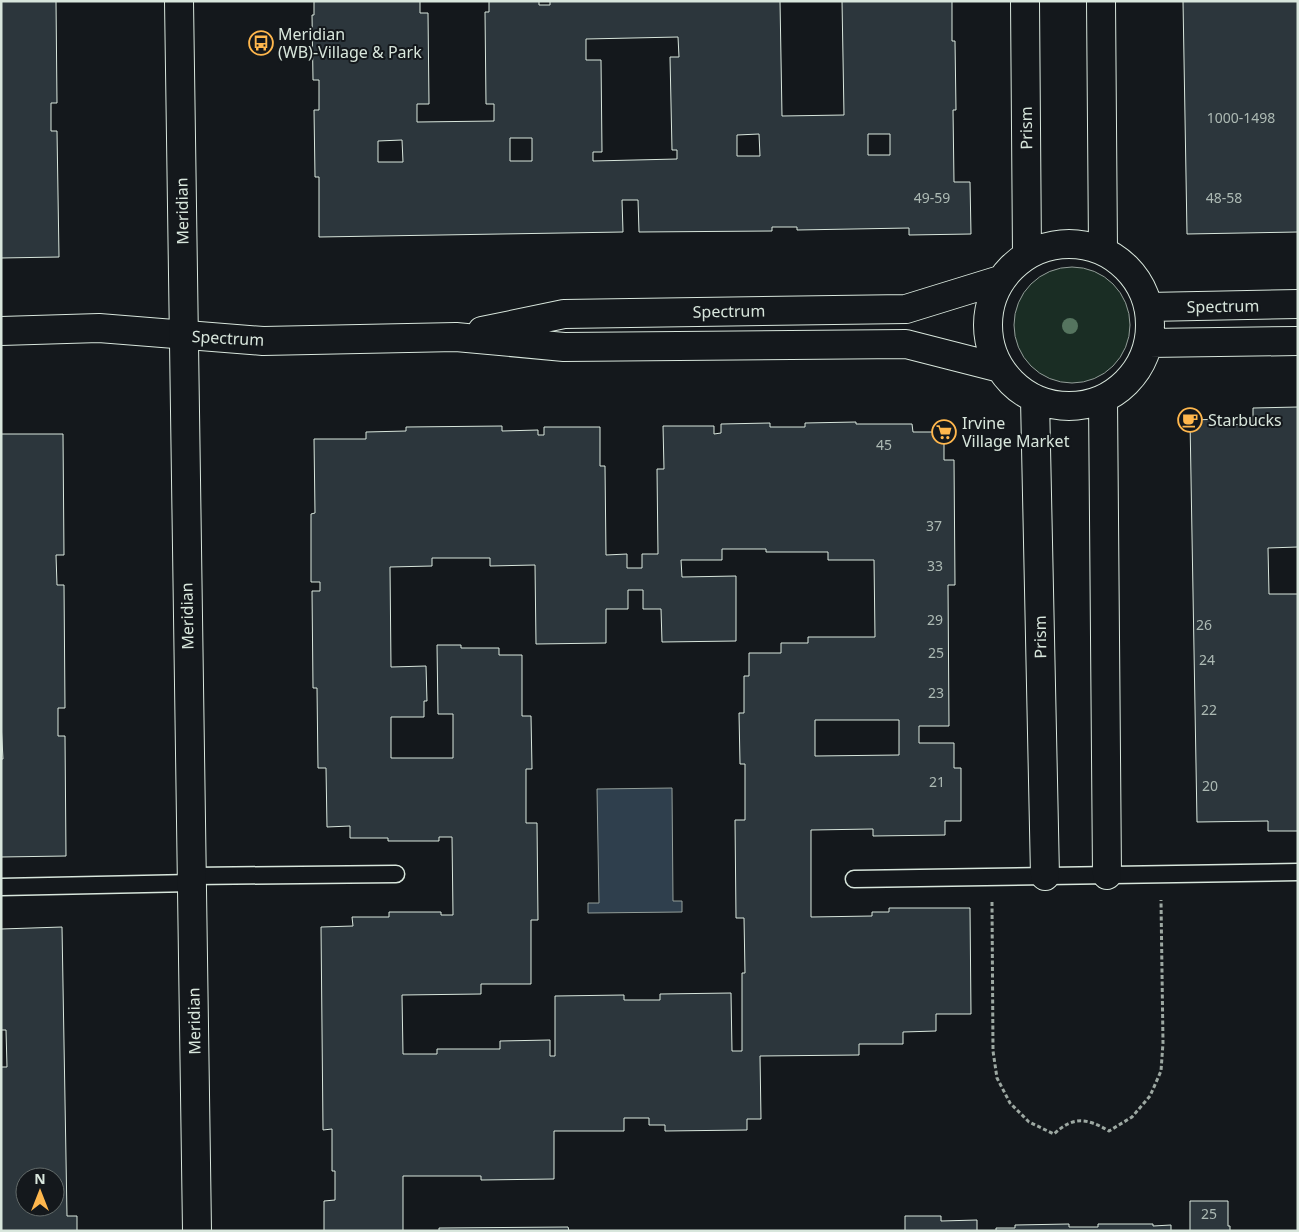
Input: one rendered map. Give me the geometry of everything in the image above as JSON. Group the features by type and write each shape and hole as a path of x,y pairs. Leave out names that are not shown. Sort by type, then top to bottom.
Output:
{"street":[{"name":"Meridian","path":"179,1 197,1231"},
{"name":"Prism","path":"1026,1 1027,255"},
{"path":"1101,1 1103,250"},
{"path":"1057,244 1081,244 1103,250 1122,263 1138,280 1148,307 1151,324 1149,343 1138,369 1122,386 1103,399 1080,405 1057,405 1035,399 1015,386 1000,368 990,347 987,324 990,301 1000,280 1015,263 1035,250 1057,244"},
{"name":"Spectrum","path":"456,337 564,314 906,309 1000,280"},
{"name":"Spectrum","path":"1148,307 1298,304"},
{"name":"Spectrum","path":"1,331 99,328 263,341 456,337 564,347 906,344 1000,368"},
{"path":"1149,343 1298,341"},
{"name":"Prism","path":"1035,399 1045,876"},
{"path":"1103,399 1107,875"}],"lane":[{"path":"854,879 1298,872"},
{"path":"1,887 396,874"}],"path":[{"path":"992,877 993,1051 997,1078 1010,1103 1029,1122 1054,1134 1065,1124 1080,1121 1096,1123 1109,1131 1132,1117 1150,1096 1161,1071 1163,1044 1161,874"}],"green space":[{"path":"1072,267 1094,271 1113,284 1126,303 1130,325 1126,347 1113,366 1094,379 1072,383 1050,379 1031,366 1018,347 1014,325 1018,303 1031,284 1050,271"}],"water":[{"path":"672,788 673,901 682,901 682,912 588,913 588,903 599,903 597,789"}],"building":[{"path":"1,1 56,1 57,103 51,103 51,131 57,131 59,257 1,258"},
{"path":"314,1 420,1 420,13 428,13 429,104 417,104 417,122 494,121 494,104 486,104 485,12 489,12 489,1 539,1 539,5 550,5 550,1 780,1 782,116 844,115 842,1 952,1 952,41 955,41 956,110 953,110 954,182 970,182 971,234 909,235 909,228 797,230 797,227 772,227 772,231 639,232 638,200 622,200 623,232 319,237 319,177 315,177 314,110 319,110 319,80 313,80 312,15 314,15","holes":["678,37 679,57 670,57 672,150 677,150 677,159 593,161 593,152 602,152 601,60 586,60 586,39","759,134 760,156 737,156 737,135","868,134 890,134 890,155 868,155","510,138 532,138 532,161 510,161","402,140 403,162 378,162 378,141"]},
{"path":"1183,1 1298,1 1298,232 1187,234"},
{"path":"1298,407 1298,547 1268,548 1269,594 1298,594 1298,831 1268,831 1268,821 1197,822 1190,420 1226,419 1226,425 1253,424 1253,408"},
{"path":"770,423 770,427 805,427 805,423 912,424 913,432 944,432 944,460 954,460 955,585 948,585 949,726 919,726 919,743 954,743 954,768 961,768 961,821 945,821 945,835 873,836 873,829 811,830 811,917 872,916 872,912 889,912 889,908 970,908 971,1014 936,1014 936,1031 903,1032 903,1044 859,1044 859,1055 760,1056 761,1119 747,1119 747,1130 665,1131 665,1125 649,1125 649,1118 624,1118 624,1131 554,1131 554,1179 481,1180 481,1176 403,1176 403,1231 324,1231 324,1201 335,1200 335,1171 332,1171 332,1129 323,1130 321,927 353,926 352,917 389,917 389,912 441,912 441,915 453,915 452,837 439,837 439,841 388,841 388,838 350,838 350,826 327,827 326,768 318,768 317,688 313,688 312,591 320,591 320,582 311,582 311,514 315,513 314,439 366,439 366,432 406,431 406,427 502,426 502,431 538,430 538,435 544,435 544,427 600,427 600,466 605,466 606,555 627,554 627,568 642,568 642,554 658,554 657,469 664,469 663,426 714,426 714,434 721,433 721,424","holes":["722,549 766,549 766,552 828,552 828,560 874,560 875,637 808,637 808,643 781,643 781,653 749,653 749,676 744,676 744,713 739,713 740,764 745,764 745,820 735,820 736,918 744,918 745,973 742,973 742,1051 732,1051 731,993 660,994 660,1000 624,1000 624,995 555,996 555,1056 550,1056 550,1040 500,1041 500,1049 437,1049 437,1054 403,1054 402,995 481,994 481,984 531,984 531,920 538,920 537,823 526,823 526,769 532,769 531,716 522,716 522,655 499,655 499,648 461,648 461,645 437,645 438,714 453,714 453,758 391,758 391,717 424,717 424,701 427,701 426,666 391,667 390,567 432,566 432,558 490,558 490,566 535,565 536,644 606,643 606,609 628,609 628,590 643,590 643,609 661,609 662,642 736,641 736,576 682,577 681,560 722,560","815,720 899,720 899,755 815,756"]},
{"path":"1,434 63,434 64,555 56,555 57,585 64,585 65,708 58,708 58,736 65,736 66,856 1,857 1,759 3,759 1,723"},
{"path":"62,927 67,1216 77,1216 77,1231 1,1231 1,1067 7,1067 6,1030 1,1030 1,929"},
{"path":"1190,1201 1228,1201 1228,1226 1230,1226 1230,1231 1190,1231"},
{"path":"905,1216 941,1216 941,1221 977,1220 977,1231 905,1231"},
{"path":"1069,1224 1069,1227 1098,1227 1098,1224 1171,1225 1171,1231 996,1231 996,1228 1015,1228 1015,1225"},
{"path":"568,1227 569,1231 439,1231 439,1228"}],"place":[{"name":"Meridian (WB)-Village & Park","path":"261,43"},
{"name":"Starbucks","path":"1190,420"},
{"name":"Irvine Village Market","path":"944,432"}]}
